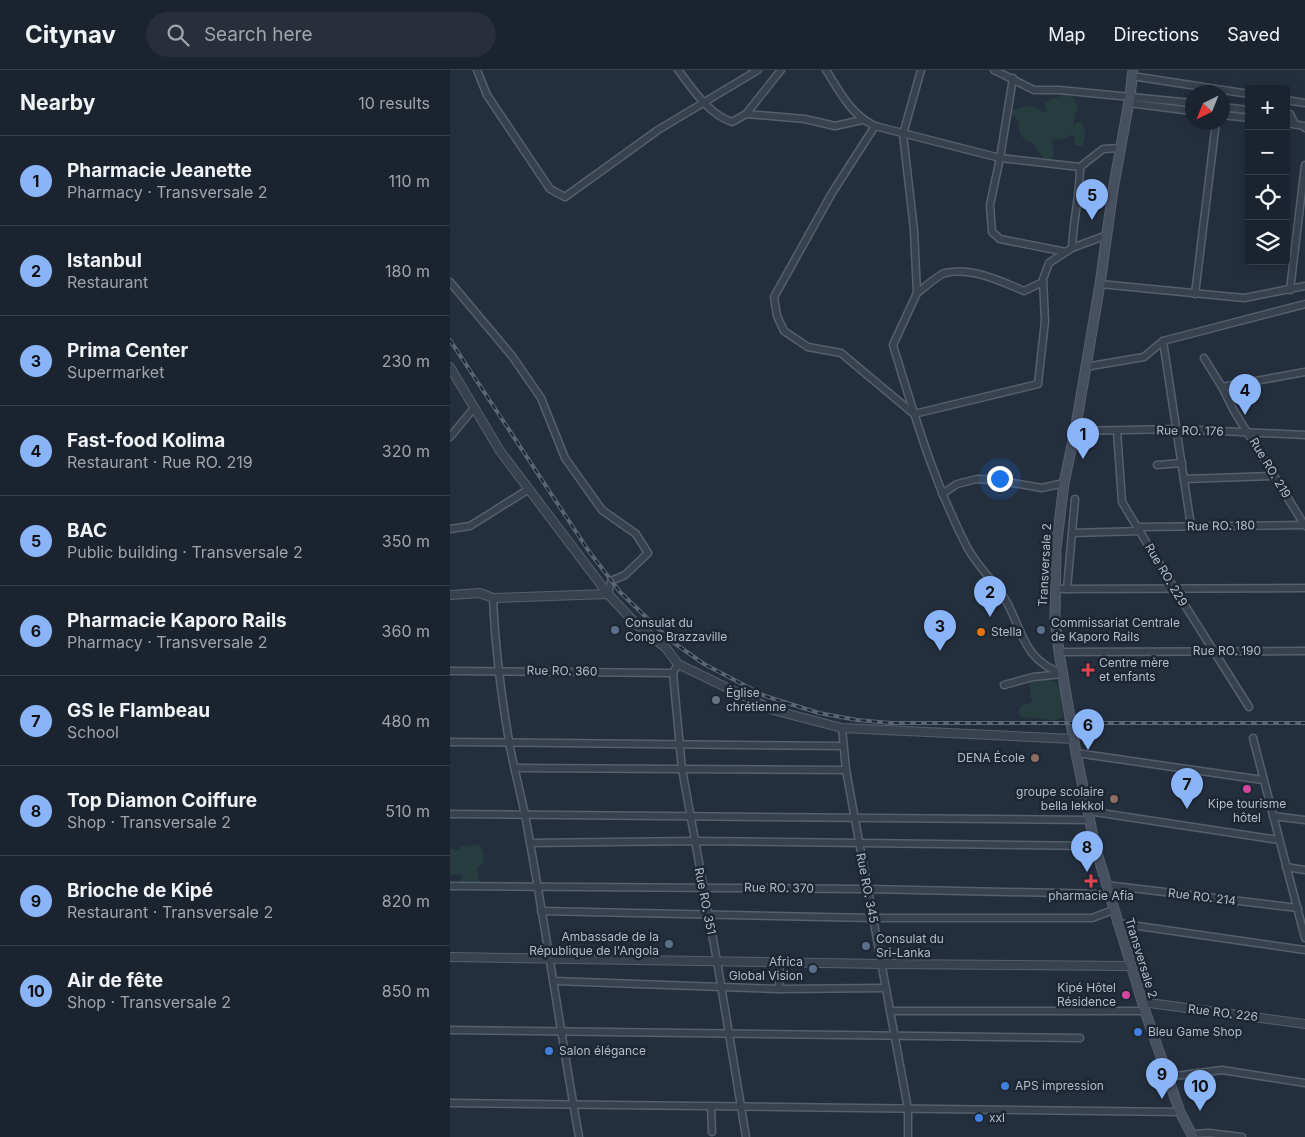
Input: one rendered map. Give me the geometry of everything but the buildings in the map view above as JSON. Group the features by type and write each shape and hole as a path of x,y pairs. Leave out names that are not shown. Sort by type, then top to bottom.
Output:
{"main road":[{"name":"Transversale 2","path":"1133,73 1100,284 1075,431 1064,483 1056,549 1055,620 1062,674 1095,846 1143,1007 1180,1112 1192,1136"}],"street":[{"path":"477,70 487,95 550,189 565,196 658,130 758,70"},
{"path":"678,70 704,102 723,119 732,122 746,114 781,70"},
{"path":"826,70 847,102 862,120 903,134 1000,158 1080,167 1103,149 1120,148"},
{"path":"921,70 903,134 914,230 917,293 893,345 914,414 942,494 968,550 1009,606 1025,645 1036,659 1049,669 1062,674"},
{"path":"994,70 1034,90 1059,90 1185,110"},
{"path":"1133,73 1245,93"},
{"path":"1013,78 1000,158 990,204 992,232 1000,239 1069,250"},
{"path":"1130,100 1185,103"},
{"path":"1290,101 1305,103"},
{"path":"1230,108 1245,110"},
{"path":"746,114 805,119 835,126 862,120"},
{"path":"1290,114 1295,124"},
{"path":"1230,116 1245,118"},
{"path":"1290,123 1305,128"},
{"path":"875,126 832,193 774,298 777,316 784,331 808,347 841,353 914,414"},
{"path":"1195,294 1215,130"},
{"path":"1290,290 1305,164"},
{"path":"1069,250 1080,190 1080,167"},
{"path":"914,414 1038,384 1045,321 1043,282 1049,263 1069,250 1107,235"},
{"path":"917,293 944,273 969,273 999,281 1024,291 1043,282"},
{"path":"450,282 512,356 541,398 565,458 602,510 636,534 648,553 625,575 611,581 608,594"},
{"path":"1100,284 1244,298 1305,286"},
{"path":"1085,367 1144,357 1164,341 1305,304"},
{"path":"1164,341 1191,526"},
{"name":"Rue RO. 219","path":"1204,358 1234,411 1305,525"},
{"path":"450,367 452,376 500,451 608,594 636,624 666,648 678,664 773,710 842,728 1074,739"},
{"path":"1222,387 1305,372"},
{"path":"450,437 474,408"},
{"name":"Rue RO. 176","path":"1075,431 1177,429 1305,435"},
{"name":"Rue RO. 229","path":"1117,431 1122,502 1249,707"},
{"path":"1157,465 1182,463"},
{"path":"1184,479 1274,476"},
{"path":"942,494 957,484 977,479 996,480 1042,488 1064,483"},
{"path":"450,529 470,526 529,489"},
{"path":"1067,589 1075,499"},
{"name":"Rue RO. 180","path":"1072,533 1191,526 1305,525"},
{"path":"1054,589 1305,588"},
{"path":"450,595 480,594 493,598 608,594"},
{"path":"493,598 494,634 509,742 530,843 579,1137"},
{"name":"Rue RO. 190","path":"1059,652 1305,651"},
{"path":"674,672 678,664"},
{"name":"Rue RO. 360","path":"450,671 674,672"},
{"name":"Rue RO. 351","path":"674,672 682,768 717,961 746,1137"},
{"path":"1004,685 1033,677 1062,674"},
{"name":"Rue RO. 345","path":"842,728 842,746 866,889 882,964 908,1109 908,1137"},
{"path":"1253,738 1286,867 1303,922 1305,938"},
{"path":"450,742 842,746"},
{"path":"1076,753 1263,780"},
{"path":"515,768 846,770"},
{"path":"450,814 690,817 1089,816 1279,840"},
{"path":"1273,816 1305,820"},
{"path":"530,843 694,841 1095,846"},
{"path":"1286,867 1305,870"},
{"name":"Rue RO. 370","path":"450,886 1107,890"},
{"name":"Rue RO. 214","path":"1107,890 1298,908"},
{"path":"541,911 873,918 1092,918 1113,910"},
{"path":"1117,923 1305,950"},
{"path":"450,957 1130,966"},
{"path":"779,989 780,962"},
{"path":"554,981 779,989 886,988"},
{"path":"890,1011 1143,1007"},
{"name":"Rue RO. 226","path":"1143,1007 1305,1024"},
{"path":"450,1030 1080,1038"},
{"path":"1167,1077 1222,1070 1305,1083"},
{"path":"450,1103 1180,1112"},
{"path":"712,1106 712,1132"},
{"path":"1192,1136 1208,1133 1242,1137"}],"green space":[{"path":"1067,94 1074,99 1078,109 1074,116 1074,125 1077,122 1082,123 1085,138 1082,146 1075,145 1074,136 1071,135 1052,141 1054,156 1050,160 1046,159 1041,156 1033,144 1022,136 1019,130 1019,122 1011,113 1012,110 1029,106 1037,108 1044,113 1046,111 1045,103"},
{"path":"1033,679 1045,679 1056,682 1061,691 1063,717 1054,721 1020,717 1019,711 1021,706 1032,702 1029,682"},
{"path":"479,845 483,856 483,864 477,868 480,884 460,884 458,881 463,877 461,875 454,874 450,876 450,847 457,851 462,846"}],"railway":[{"path":"450,340 588,550 620,592 670,640 704,664 765,696 819,713 857,720 891,723 1305,723"}],"place":[{"name":"BAC","path":"1092,220"},
{"name":"Fast-food Kolima","path":"1245,415"},
{"name":"Pharmacie Jeanette","path":"1083,459"},
{"name":"Istanbul","path":"990,617"},
{"name":"Consulat du Congo Brazzaville","path":"615,630"},
{"name":"Commissariat Centrale de Kaporo Rails","path":"1041,630"},
{"name":"Stella","path":"981,632"},
{"name":"Prima Center","path":"940,651"},
{"name":"Centre mère et enfants","path":"1088,670"},
{"name":"Église chrétienne","path":"716,700"},
{"name":"Pharmacie Kaporo Rails","path":"1088,750"},
{"name":"DENA École","path":"1035,758"},
{"name":"Kipe tourisme hôtel","path":"1247,789"},
{"name":"groupe scolaire bella lekkol","path":"1114,799"},
{"name":"GS le Flambeau","path":"1187,809"},
{"name":"Top Diamon Coiffure","path":"1087,872"},
{"name":"pharmacie Afia","path":"1091,881"},
{"name":"Ambassade de la République de l'Angola","path":"669,944"},
{"name":"Consulat du Sri-Lanka","path":"866,946"},
{"name":"Africa Global Vision","path":"813,969"},
{"name":"Kipé Hôtel Résidence","path":"1126,995"},
{"name":"Bleu Game Shop","path":"1138,1032"},
{"name":"Salon élégance","path":"549,1051"},
{"name":"APS impression","path":"1005,1086"},
{"name":"Brioche de Kipé","path":"1162,1099"},
{"name":"Air de fête","path":"1200,1111"},
{"name":"xxl","path":"979,1118"}]}
